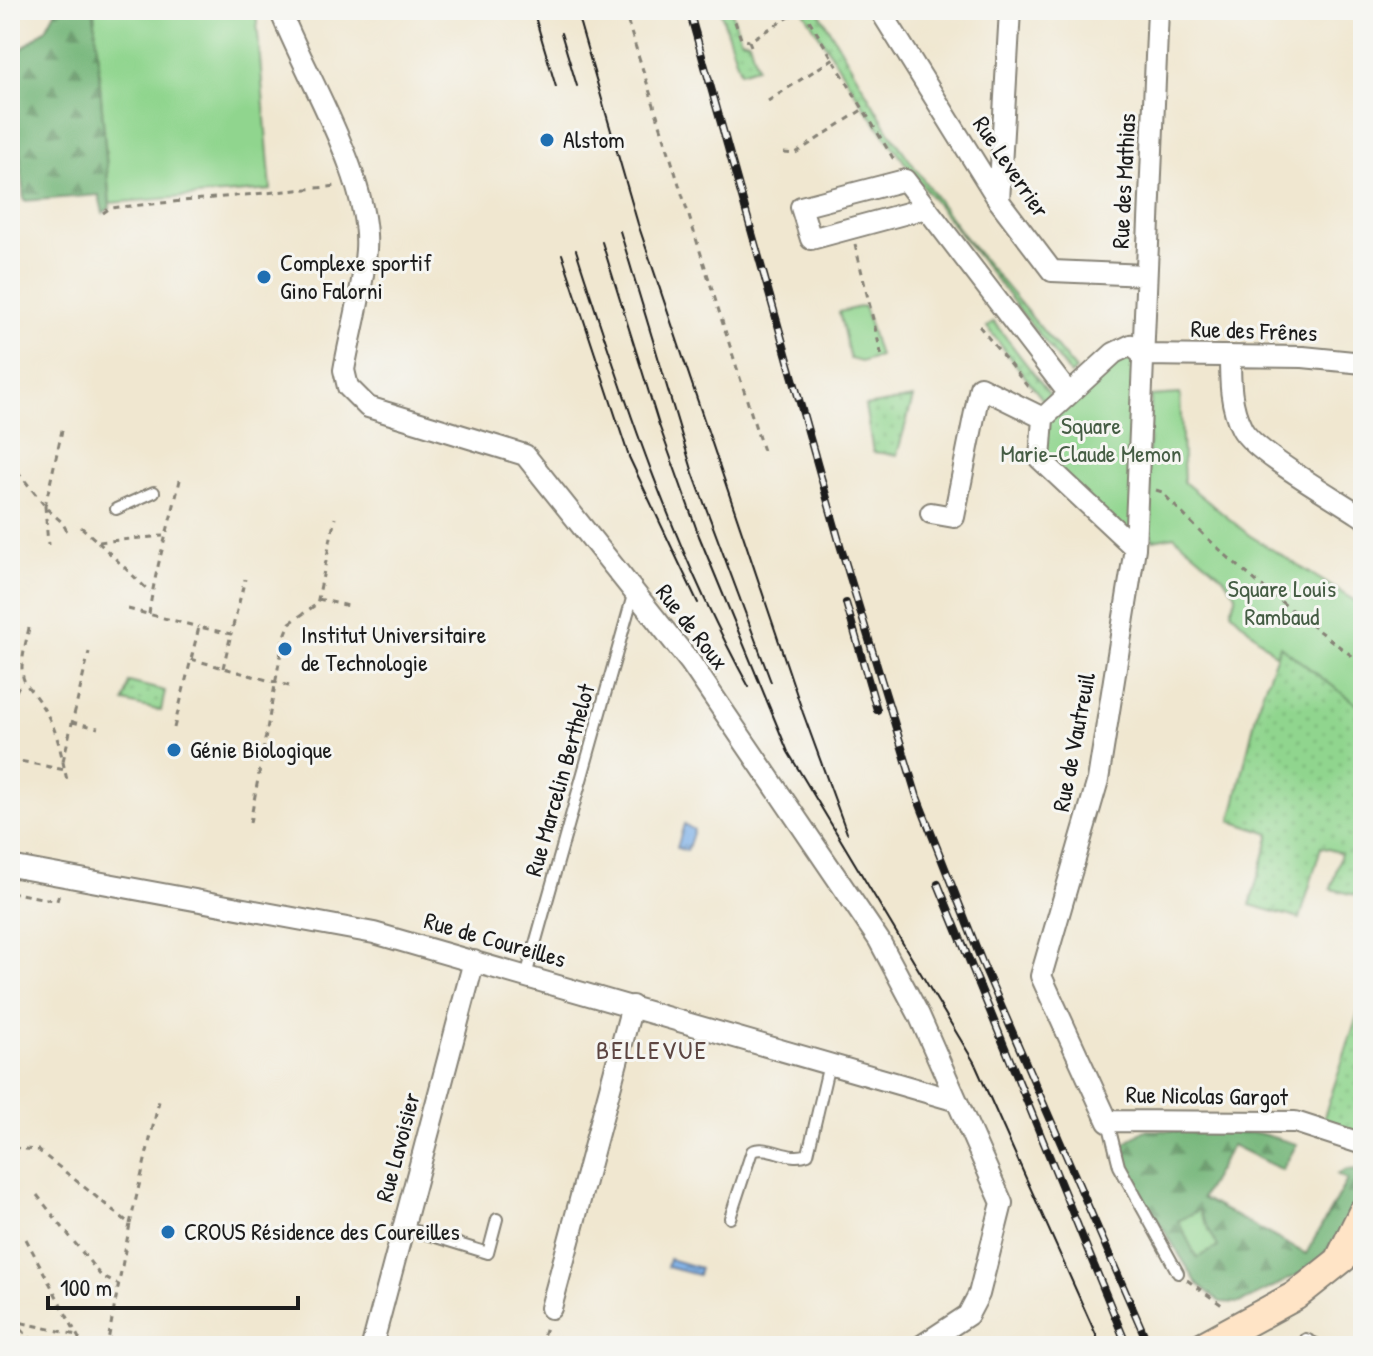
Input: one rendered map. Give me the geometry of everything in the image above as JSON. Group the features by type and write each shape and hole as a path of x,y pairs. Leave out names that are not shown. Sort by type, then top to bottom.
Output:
{"main road":[{"path":"1203,1346 1295,1296 1352,1250 1363,1212"}],"street":[{"name":"Rue de Roux","path":"280,10 344,149 354,182 366,248 344,370 348,387 368,407 525,455 633,595 690,662 879,940 919,1015 1002,1203 979,1294 968,1315 921,1346"},
{"name":"Rue Leverrier","path":"880,10 999,201 1052,271 1146,275"},
{"path":"999,201 1010,10"},
{"name":"Rue des Mathias","path":"1137,350 1146,275 1158,10"},
{"path":"975,162 1002,155"},
{"path":"926,208 811,239 801,207 905,180 1069,394"},
{"path":"1132,546 1040,459 1046,415 1114,353 1137,350"},
{"name":"Rue des Frênes","path":"1137,350 1363,363"},
{"name":"Rue de Vautreuil","path":"1108,1122 1041,976 1098,780 1132,546 1137,484 1137,350"},
{"path":"1230,356 1230,392 1235,412 1248,437 1363,517"},
{"path":"931,513 954,517 980,387 1046,415"},
{"name":"Rue de Coureilles","path":"10,866 374,933 957,1101"},
{"name":"Rue Lavoisier","path":"372,1346 474,961"},
{"path":"551,1308 632,1006"},
{"name":"Rue Nicolas Gargot","path":"1108,1122 1295,1122 1359,1146"}],"lane":[{"path":"116,509 154,492"},
{"name":"Rue Marcelin Berthelot","path":"526,976 633,595"},
{"path":"730,1218 752,1151 759,1148 796,1159 808,1154 829,1064"},
{"path":"1108,1122 1119,1166 1178,1273"},
{"path":"403,1227 488,1253 497,1219"},
{"path":"1306,1339 1320,1346"}],"path":[{"path":"624,10 764,454"},
{"path":"731,10 741,39 750,44 802,10 865,108 905,180"},
{"path":"768,101 834,58"},
{"path":"784,153 794,154 865,108"},
{"path":"103,213 110,208 217,201 354,182"},
{"path":"851,229 882,357"},
{"path":"979,326 1046,415"},
{"path":"48,545 46,508 63,426"},
{"path":"10,462 68,533"},
{"path":"149,614 180,480"},
{"path":"1137,484 1162,492 1205,539 1292,612 1363,664"},
{"path":"250,823 290,623 317,604 335,518"},
{"path":"81,527 152,593"},
{"path":"98,542 165,536"},
{"path":"223,668 245,579"},
{"path":"318,599 349,606"},
{"path":"128,609 231,634"},
{"path":"174,728 199,627"},
{"path":"10,702 21,682 20,665 29,628"},
{"path":"63,763 89,652"},
{"path":"191,659 289,686"},
{"path":"21,682 53,725 68,784"},
{"path":"72,722 98,728"},
{"path":"10,759 65,770"},
{"path":"10,892 57,901 63,876"},
{"path":"107,1346 130,1224 159,1101"},
{"path":"13,1148 38,1150 130,1224"},
{"path":"37,1195 101,1276 119,1285"},
{"path":"26,1239 83,1346"},
{"path":"1178,1273 1224,1308 1265,1312"},
{"path":"540,1346 551,1308"},
{"path":"10,1319 77,1335"},
{"path":"10,1319 16,1346"},
{"path":"10,1319 39,1346"}],"green space":[{"path":"56,10 94,10 110,208 103,213 99,195 24,201 12,57 46,29"},
{"path":"94,10 256,10 271,190 110,203"},
{"path":"720,10 731,10 741,39 749,41 757,67 740,72"},
{"path":"803,10 818,10 889,131 962,234 1076,370 1071,375 913,174 865,108"},
{"path":"864,306 879,356 861,362 850,359 839,312"},
{"path":"994,322 1050,395 1043,400 987,327"},
{"name":"Square Marie-Claude Memon","path":"1114,353 1143,355 1135,548 1040,459 1043,418"},
{"name":"Square Louis Rambaud","path":"1180,394 1184,482 1249,535 1363,606 1363,709 1280,646 1276,655 1231,612 1236,594 1223,577 1174,536 1153,540 1146,521 1151,396"},
{"path":"913,398 897,455 873,452 865,406"},
{"path":"1280,646 1363,709 1363,897 1331,889 1341,853 1321,847 1300,919 1250,905 1270,834 1231,821 1259,702"},
{"path":"129,682 165,691 161,711 124,702"},
{"path":"1363,998 1363,1133 1321,1126"},
{"path":"1145,1130 1258,1133 1297,1144 1282,1170 1232,1145 1202,1198 1306,1254 1347,1180 1337,1174 1347,1169 1361,1170 1363,1200 1337,1246 1306,1271 1240,1303 1220,1302 1197,1283 1123,1164 1124,1144"},
{"path":"1199,1210 1218,1247 1197,1258 1178,1221"}],"water":[{"path":"684,824 694,830 687,851 677,848"},
{"path":"669,1259 700,1268 698,1275 667,1267"}],"tram line":[{"path":"533,10 556,87"},
{"path":"576,10 638,224 803,713 847,833"},
{"path":"561,33 577,86"},
{"path":"620,231 693,473 771,682"},
{"path":"602,242 659,425 699,536 788,752 974,1062 1101,1346"},
{"path":"576,250 652,473 697,582 749,687"},
{"path":"562,254 629,457 698,603"}],"railway":[{"path":"689,10 841,548 917,797 982,962 1149,1346"},
{"path":"846,603 877,710"},
{"path":"938,884 1127,1346"}],"place":[{"name":"Alstom","path":"547,140"},
{"name":"Complexe sportif Gino Falorni","path":"264,277"},
{"name":"Institut Universitaire de Technologie","path":"285,649"},
{"name":"Génie Biologique","path":"174,750"},
{"name":"CROUS Résidence des Coureilles","path":"168,1232"}],"district":[{"name":"BELLEVUE","path":"652,1050"}]}
